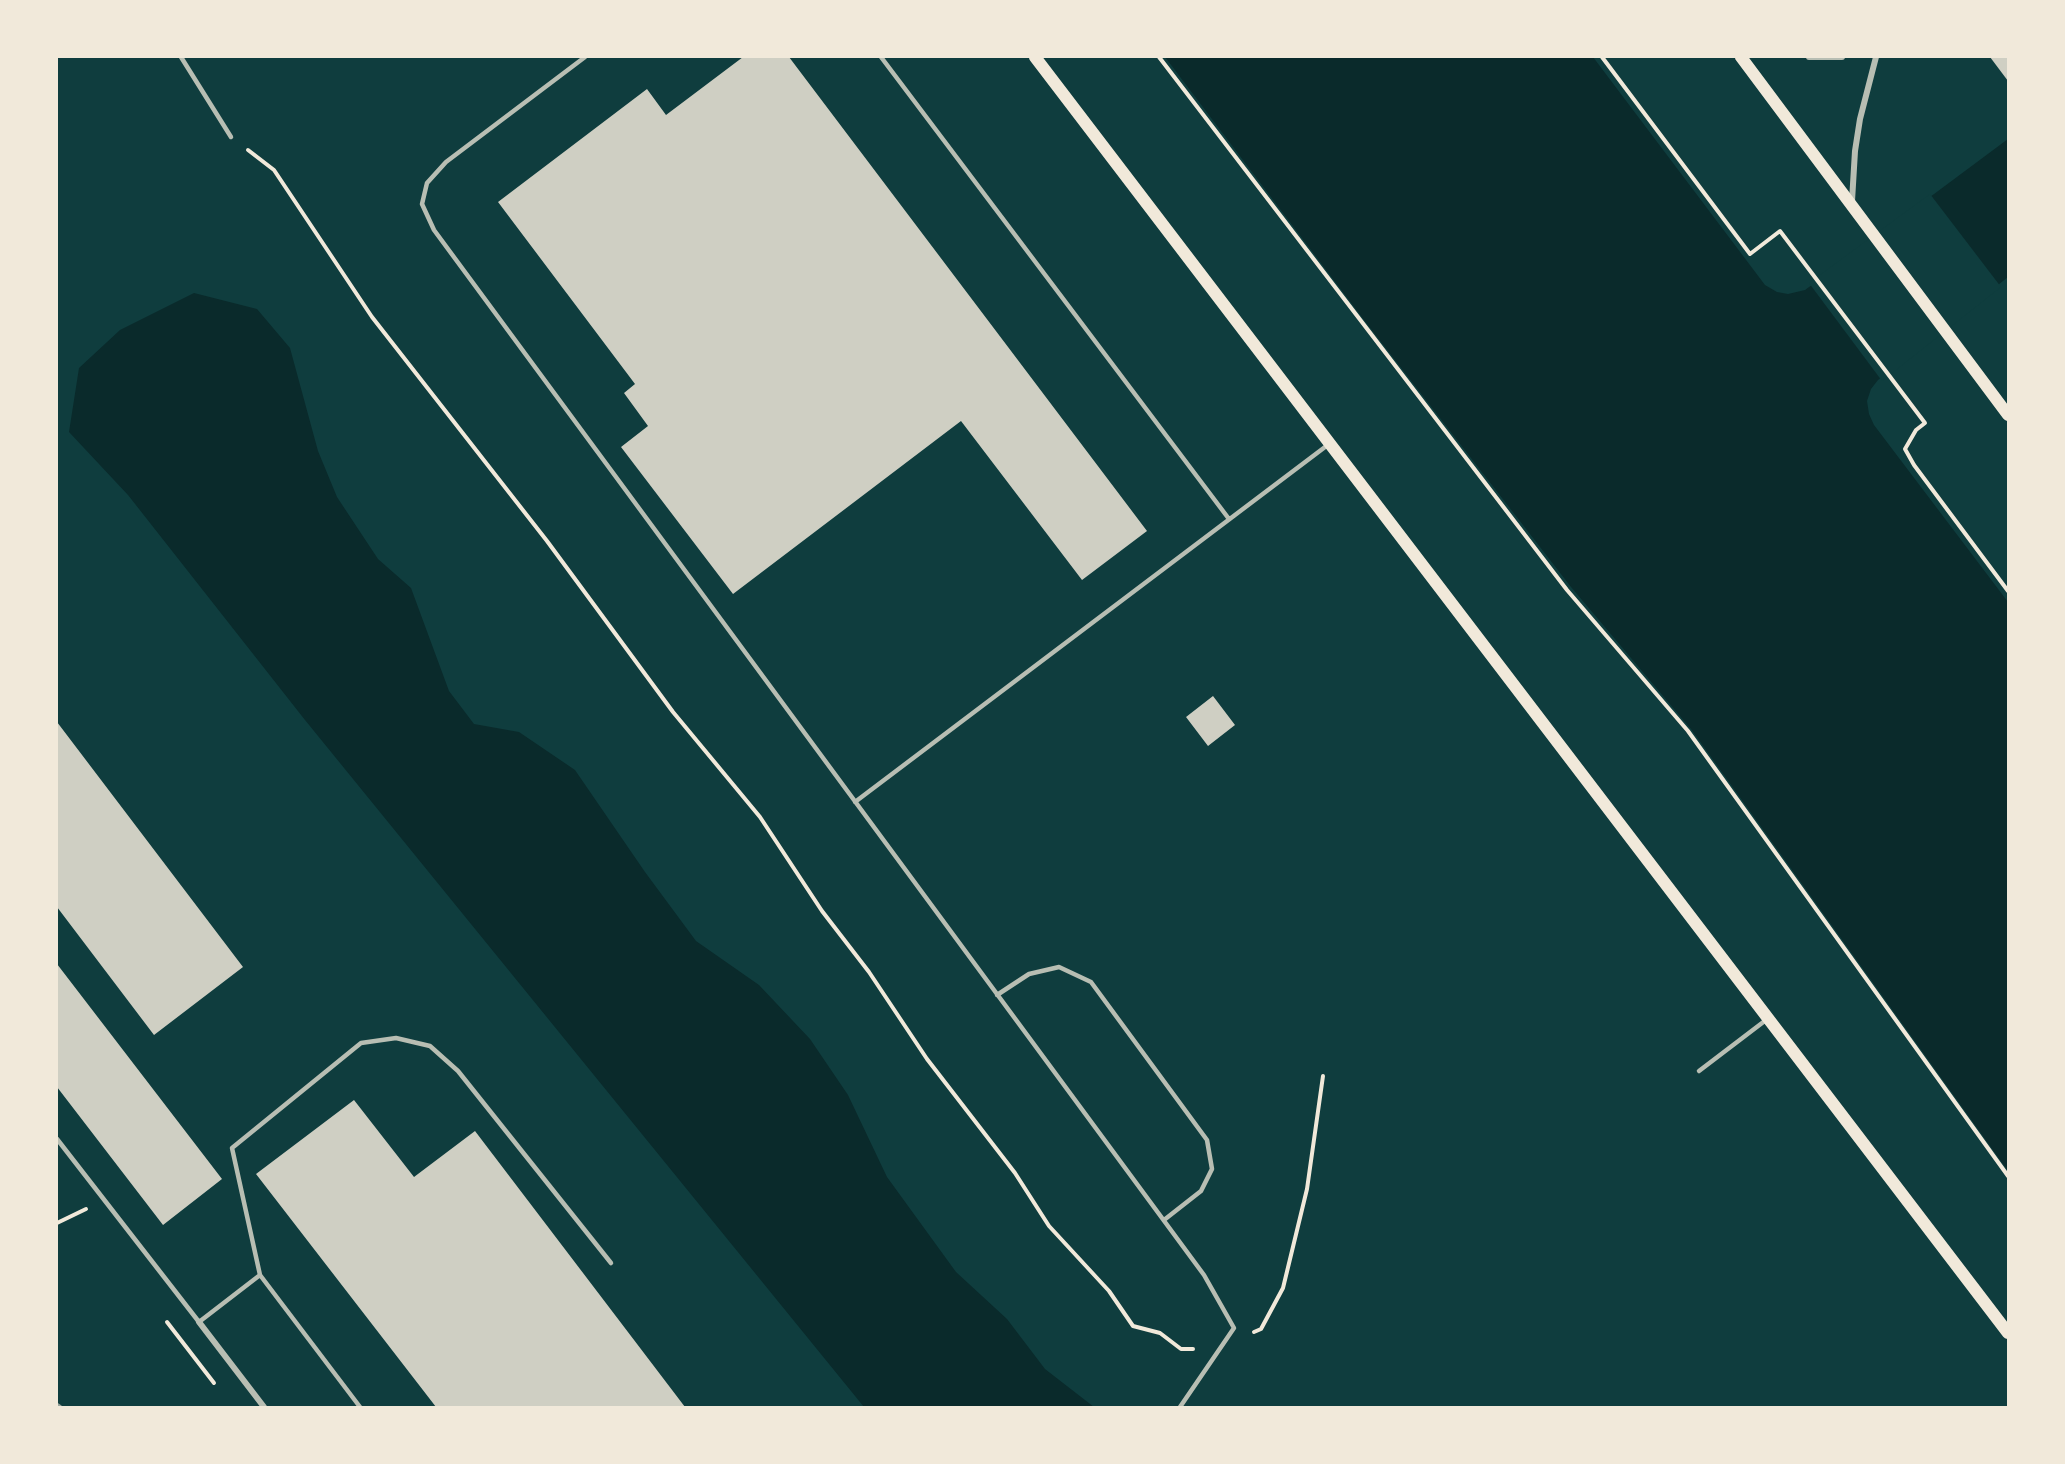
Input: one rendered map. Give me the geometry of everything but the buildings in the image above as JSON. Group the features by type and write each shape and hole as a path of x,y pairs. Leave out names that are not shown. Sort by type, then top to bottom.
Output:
{"main road":[{"path":"1035,57 2008,1334"},
{"path":"1741,57 2008,415"}],"street":[{"path":"1809,57 1842,57"},
{"path":"1851,205 1860,119 1876,57"},
{"path":"199,1322 264,1407"}],"lane":[{"path":"181,57 231,137"},
{"path":"585,57 446,162 427,183 422,204 434,230 1204,1275 1234,1328 1180,1407"},
{"path":"881,57 1229,519"},
{"path":"855,802 1329,444"},
{"path":"997,995 1029,974 1059,967 1091,982 1208,1140 1212,1168 1201,1191 1164,1220"},
{"path":"1699,1071 1768,1018"},
{"path":"360,1407 260,1275 232,1148 361,1043 396,1038 430,1046 458,1071 611,1263"},
{"path":"57,1139 199,1322 260,1275"}],"path":[{"path":"1159,57 1560,580 1688,731 2008,1176"},
{"path":"1602,57 1750,254 1780,231 1925,423 1916,430 1905,449 1914,465 2008,591"},
{"path":"231,137 274,170 372,317 547,541 673,712 760,817 822,911 869,972 927,1059 1015,1173 1049,1226 1108,1292 1133,1326 1160,1333 1181,1349 1220,1348 1260,1329 1283,1288 1307,1189 1323,1076"},
{"path":"57,1224 104,1200"},
{"path":"167,1322 219,1390"}],"water":[{"path":"1165,57 1593,57 1765,285 1777,292 1788,294 1805,290 2008,139 2008,277 1878,380 1871,389 1867,401 1874,425 2008,602 2008,1171 1691,729 1571,587 1364,320"},
{"path":"194,293 257,309 290,348 318,451 337,497 378,559 411,588 449,691 474,724 519,732 575,770 696,941 759,985 810,1039 848,1095 887,1177 956,1272 1007,1319 1045,1369 1094,1407 864,1407 305,720 128,495 69,432 79,368 120,330"}],"pier":[{"path":"1930,194 2001,287 1882,381 1809,283"}]}
